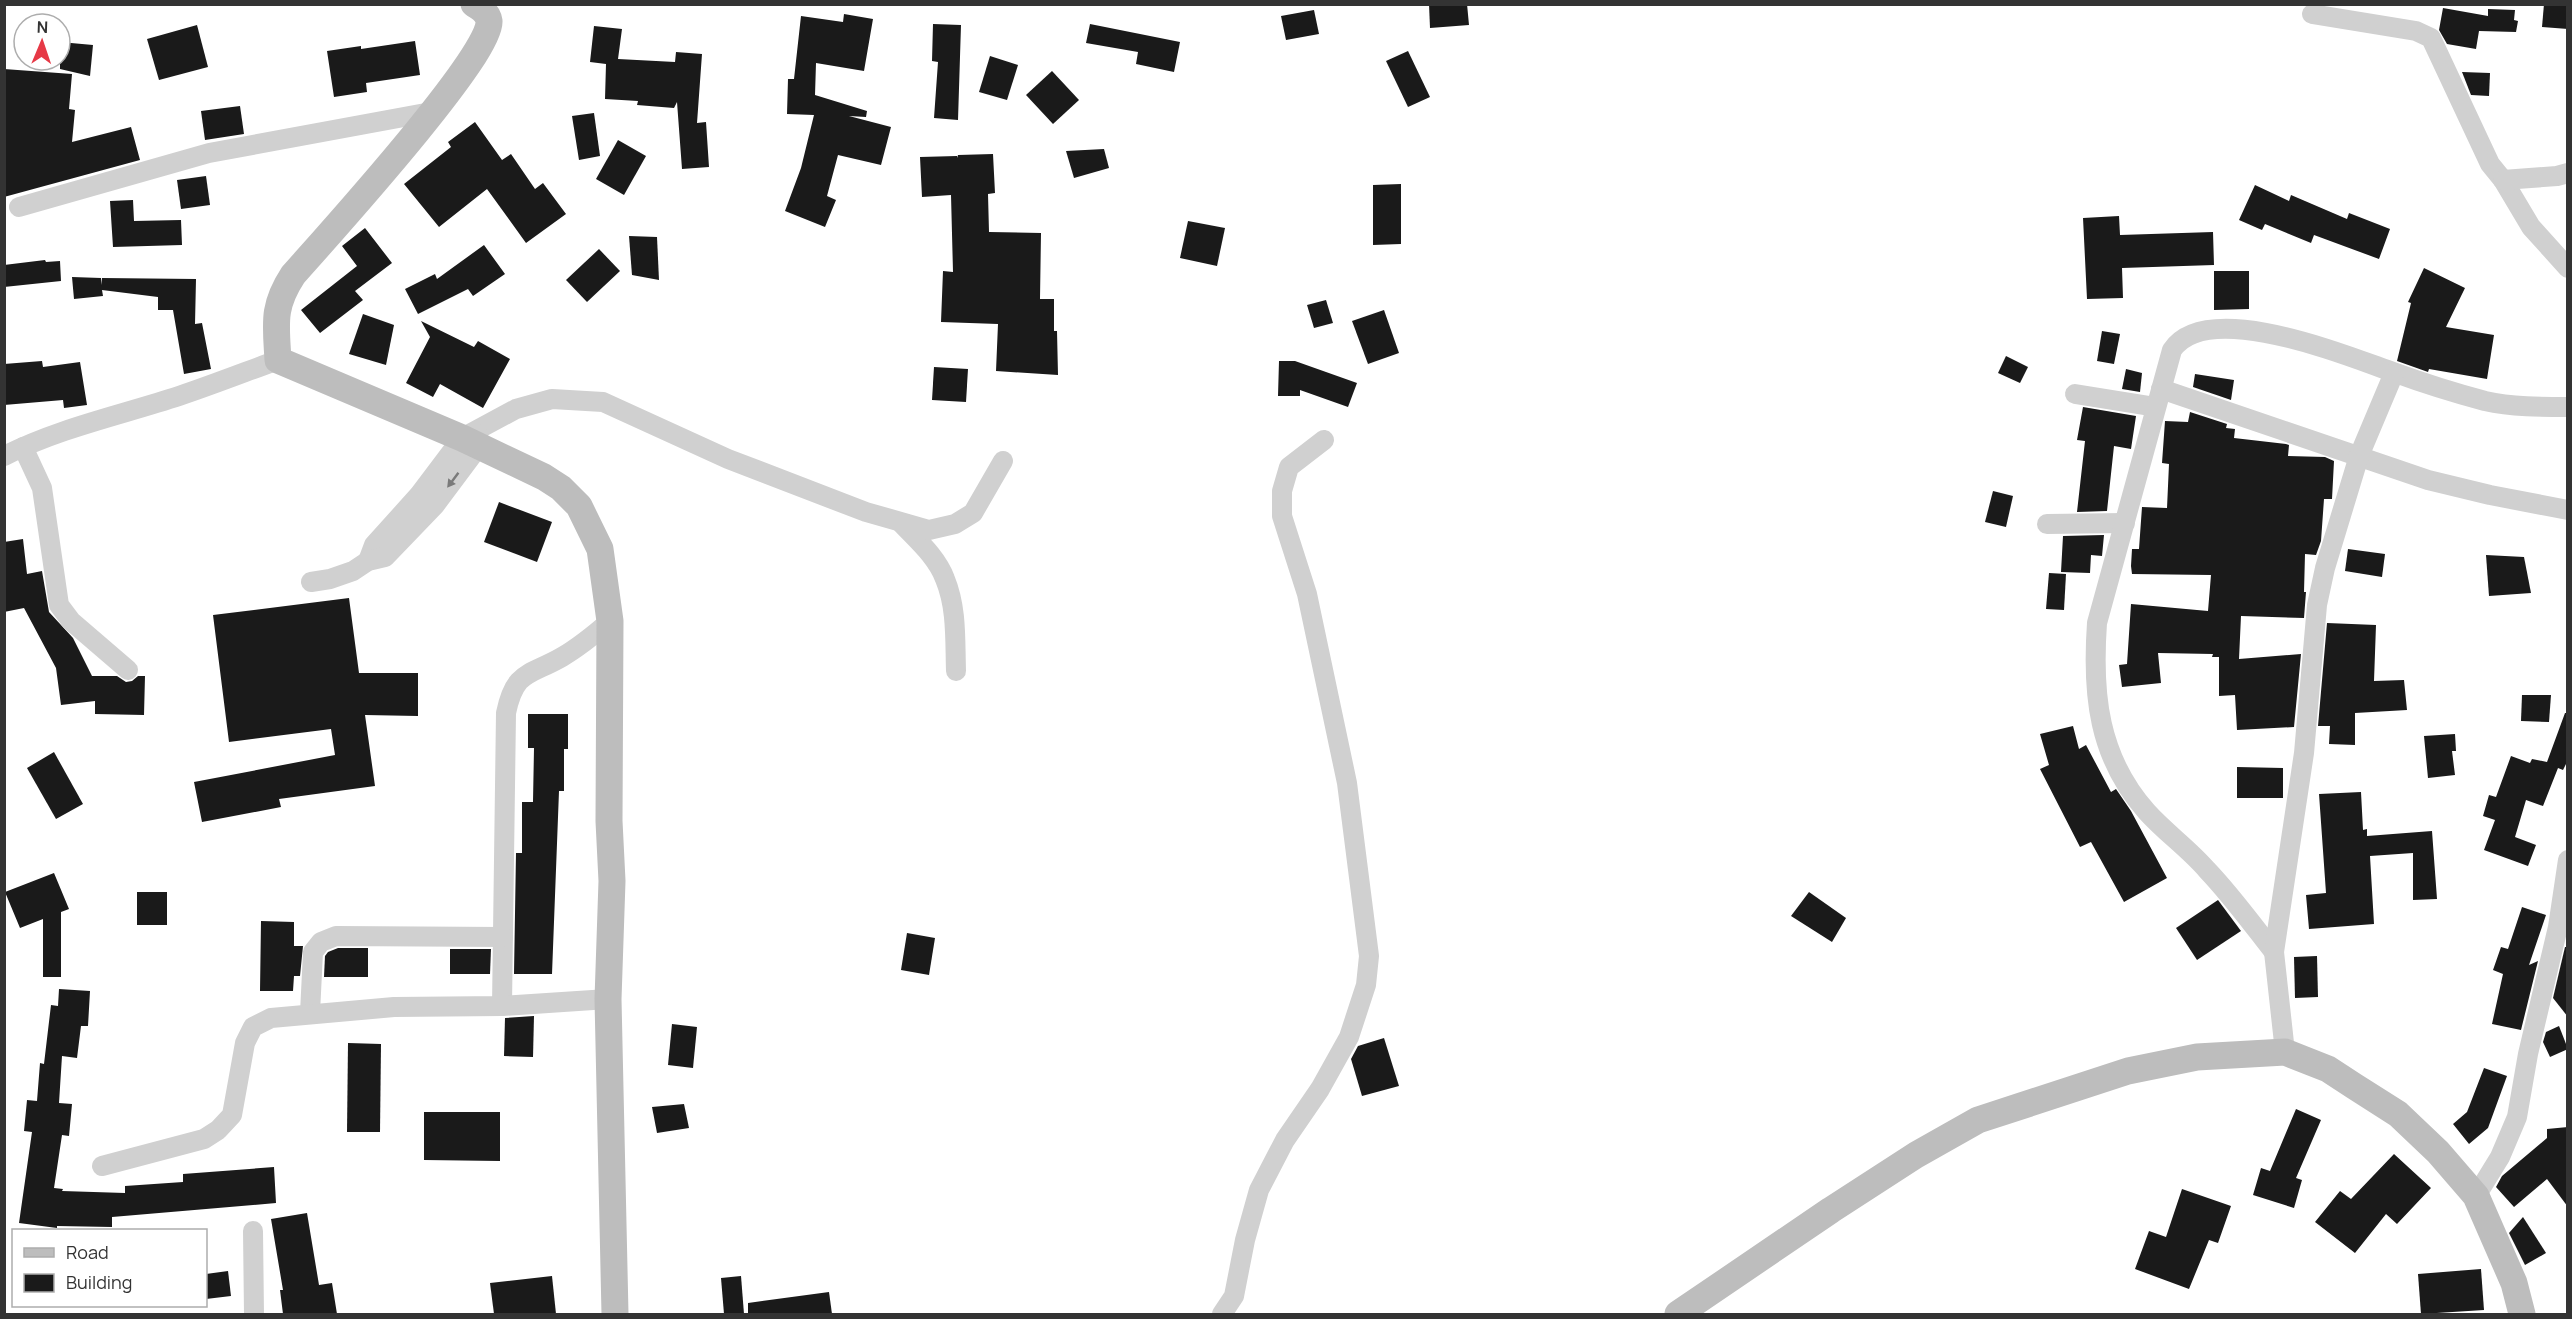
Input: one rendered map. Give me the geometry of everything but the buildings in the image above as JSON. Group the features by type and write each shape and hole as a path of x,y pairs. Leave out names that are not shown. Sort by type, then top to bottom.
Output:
{"street":[{"path":"278,360 277,304 284,289 293,275 378,180 471,62 487,33 489,21 483,10 474,4"},
{"path":"2312,14 2416,31 2431,38 2490,164 2503,180 2531,227 2568,268"},
{"path":"19,207 209,153 431,112"},
{"path":"2503,180 2557,176 2568,173"},
{"path":"2274,952 2205,867 2146,811 2116,768 2105,743 2099,712 2095,645 2097,623 2172,350 2187,336 2216,330 2268,333 2336,350 2394,373 2487,401 2568,407"},
{"path":"4,456 92,422 179,396 278,360 473,438 544,477 579,506 600,549 610,621 609,821 612,881 608,999 615,1314"},
{"path":"2285,1052 2274,952 2304,753 2317,605 2325,568 2359,456 2394,373"},
{"path":"2075,394 2159,398 2359,456 2439,483 2568,510"},
{"path":"311,582 330,579 353,571 368,561 374,545 473,438 516,409 552,399 603,402 728,459 902,524 929,530 955,524 973,513 1003,461"},
{"path":"1222,1314 1234,1296 1245,1240 1259,1190 1285,1140 1320,1089 1349,1037 1366,985 1369,956 1347,783 1310,605 1282,516 1282,490 1289,467 1324,440"},
{"path":"23,447 42,488 58,605 71,621 128,670"},
{"path":"2047,524 2125,523"},
{"path":"902,524 931,555 945,577 953,606 956,671"},
{"path":"502,1006 506,713 509,699 518,681 528,672 561,658 610,621"},
{"path":"2476,1196 2500,1157 2517,1118 2528,1054 2558,927 2568,860"},
{"path":"310,1013 313,952 321,942 336,936 503,937"},
{"path":"102,1166 204,1139 218,1130 232,1115 245,1043 253,1027 271,1018 394,1007 502,1006 608,999"},
{"path":"1678,1314 1888,1174 1978,1120 2128,1071 2197,1057 2285,1052 2328,1069 2398,1114 2438,1152 2476,1196 2514,1283 2522,1314"},
{"path":"253,1231 254,1314"}]}
